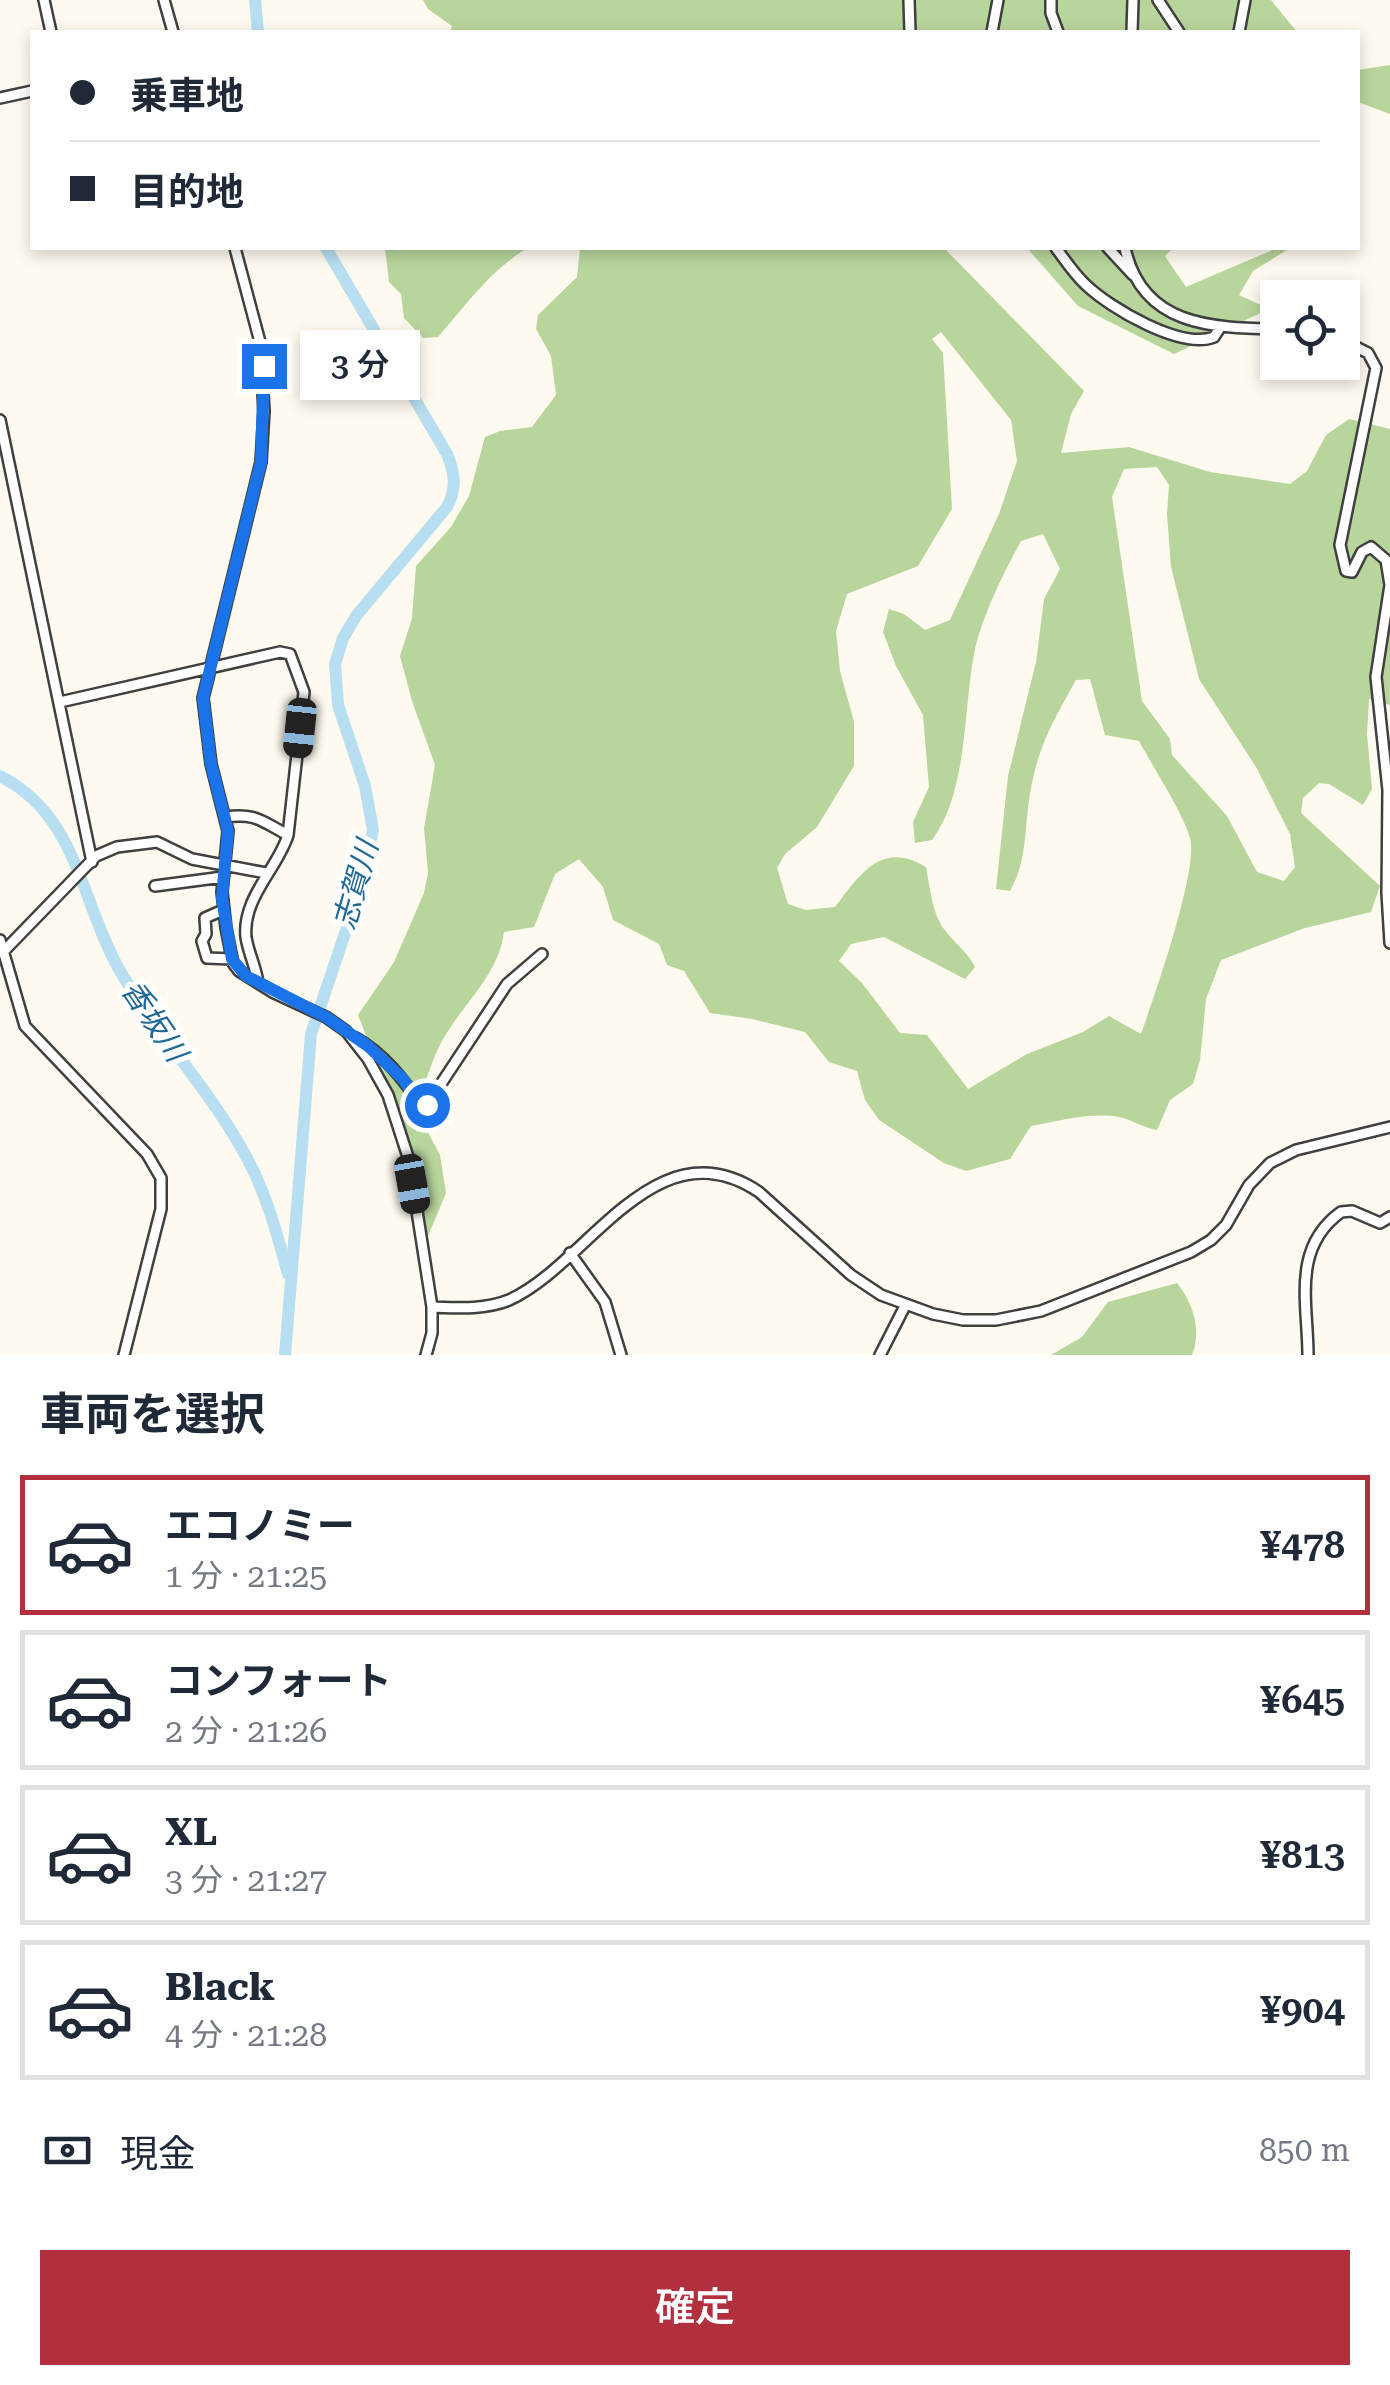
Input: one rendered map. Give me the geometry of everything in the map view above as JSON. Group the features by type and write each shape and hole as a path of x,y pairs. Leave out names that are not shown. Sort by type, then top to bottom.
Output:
{"street":[{"path":"44,0 51,30"},
{"path":"164,0 172,30"},
{"path":"909,0 910,30"},
{"path":"992,30 998,0"},
{"path":"1051,0 1057,30"},
{"path":"1132,30 1134,0"},
{"path":"1158,0 1178,30"},
{"path":"1238,30 1245,0"},
{"path":"1168,17 1170,30"},
{"path":"0,98 30,91"},
{"path":"236,250 264,366 263,444 203,698 211,764 228,835 224,910 232,959 239,971 326,1017 380,1055 424,1106 507,984 542,954"},
{"path":"1058,250 1088,288 1144,323 1200,341 1214,338 1221,326"},
{"path":"1110,250 1136,276"},
{"path":"1125,250 1136,276 1154,301 1172,315 1221,326 1260,328"},
{"path":"1360,349 1368,353 1376,368 1340,546 1346,572 1352,572 1362,552 1371,547 1381,554 1389,570 1376,689 1388,790 1386,893 1390,943"},
{"path":"0,420 91,863"},
{"path":"60,702 280,652 290,654 304,692 288,835 281,855 266,873 250,912 246,935 258,983"},
{"path":"225,817 260,818 288,835"},
{"path":"2,953 106,850 152,842 192,859 266,873"},
{"path":"155,886 223,878"},
{"path":"224,910 205,918 206,934 202,941 208,958 232,959"},
{"path":"0,940 25,1026 148,1154 161,1178 162,1209 124,1355"},
{"path":"352,1037 388,1096 403,1137 432,1307 432,1333 426,1355"},
{"path":"432,1307 472,1308 506,1301 527,1289 634,1199 660,1183 688,1176 723,1177 759,1192 851,1275 905,1306 963,1320 996,1320 1041,1311 1203,1246 1226,1225 1256,1176 1282,1156 1390,1127"},
{"path":"1308,1355 1308,1309 1303,1281 1319,1237 1340,1212 1352,1211 1380,1222 1390,1217"},
{"path":"570,1253 605,1302 621,1355"},
{"path":"880,1355 905,1306"}],"green space":[{"path":"423,0 1271,0 1295,30 451,30 452,26 428,9"},
{"path":"1390,65 1390,114 1360,103 1360,70"},
{"path":"385,250 525,250 491,277 438,337 423,338 404,318 401,294 389,282"},
{"path":"580,250 947,250 1084,391 1071,414 1061,453 1129,447 1210,472 1290,484 1307,471 1326,435 1349,419 1390,429 1390,705 1369,699 1367,734 1372,789 1363,805 1329,784 1319,783 1303,798 1301,813 1380,886 1371,912 1305,928 1221,960 1206,999 1200,1060 1193,1084 1170,1100 1157,1130 1119,1117 1098,1116 1031,1126 1010,1159 966,1171 944,1163 879,1120 865,1100 857,1071 829,1062 805,1032 710,1013 684,971 667,965 659,944 613,920 603,887 579,859 555,874 534,927 504,932 494,964 438,1049 416,1110 440,1155 446,1193 426,1241 419,1172 358,1015 394,962 424,893 428,873 424,828 435,765 400,656 412,618 416,566 451,527 469,496 485,437 532,427 556,395 551,356 536,329 538,315 577,277","holes":["941,332 1011,420 1017,461 999,514 950,620 925,630 904,614 889,609 883,632 896,666 923,715 929,787 913,822 915,843 932,840 952,798 974,654 987,611 1021,541 1043,534 1060,569 1044,599 1036,662 1008,776 996,889 1010,891 1016,879 1037,762 1053,721 1076,680 1090,679 1105,735 1139,741 1181,816 1190,838 1191,854 1174,934 1141,1034 1109,1016 1083,1032 1027,1054 968,1089 927,1035 900,1033 862,983 839,961 851,944 884,937 965,979 975,967 940,923 926,867 897,857 884,859 863,873 835,907 806,910 788,904 777,868 785,854 817,827 854,766 854,722 840,671 836,631 847,594 918,566 952,509 943,353 932,339","1157,467 1169,485 1171,567 1199,679 1256,767 1290,834 1295,867 1284,881 1257,872 1227,816 1172,755 1170,739 1142,701 1112,497 1124,469"]},
{"path":"1029,250 1171,250 1165,256 1186,287 1272,250 1287,250 1253,271 1239,295 1260,305 1260,313 1174,354 1078,306"},
{"path":"1177,1283 1194,1317 1192,1355 1051,1355 1082,1337 1108,1302"}],"waterway":[{"name":"志賀川","path":"255,0 258,30"},
{"name":"志賀川","path":"285,1355 311,1034 360,889 373,830 365,786 338,705 335,664 343,638 356,616 447,507 454,481 447,454 327,250"},
{"name":"香坂川","path":"0,776 26,793 62,836 120,971 248,1160 266,1201 288,1274"}],"route":[{"path":"264,366 261,462 203,698 211,764 228,831 222,898 233,964 274,992 338,1024 380,1055 421,1105 427,1105"}]}
